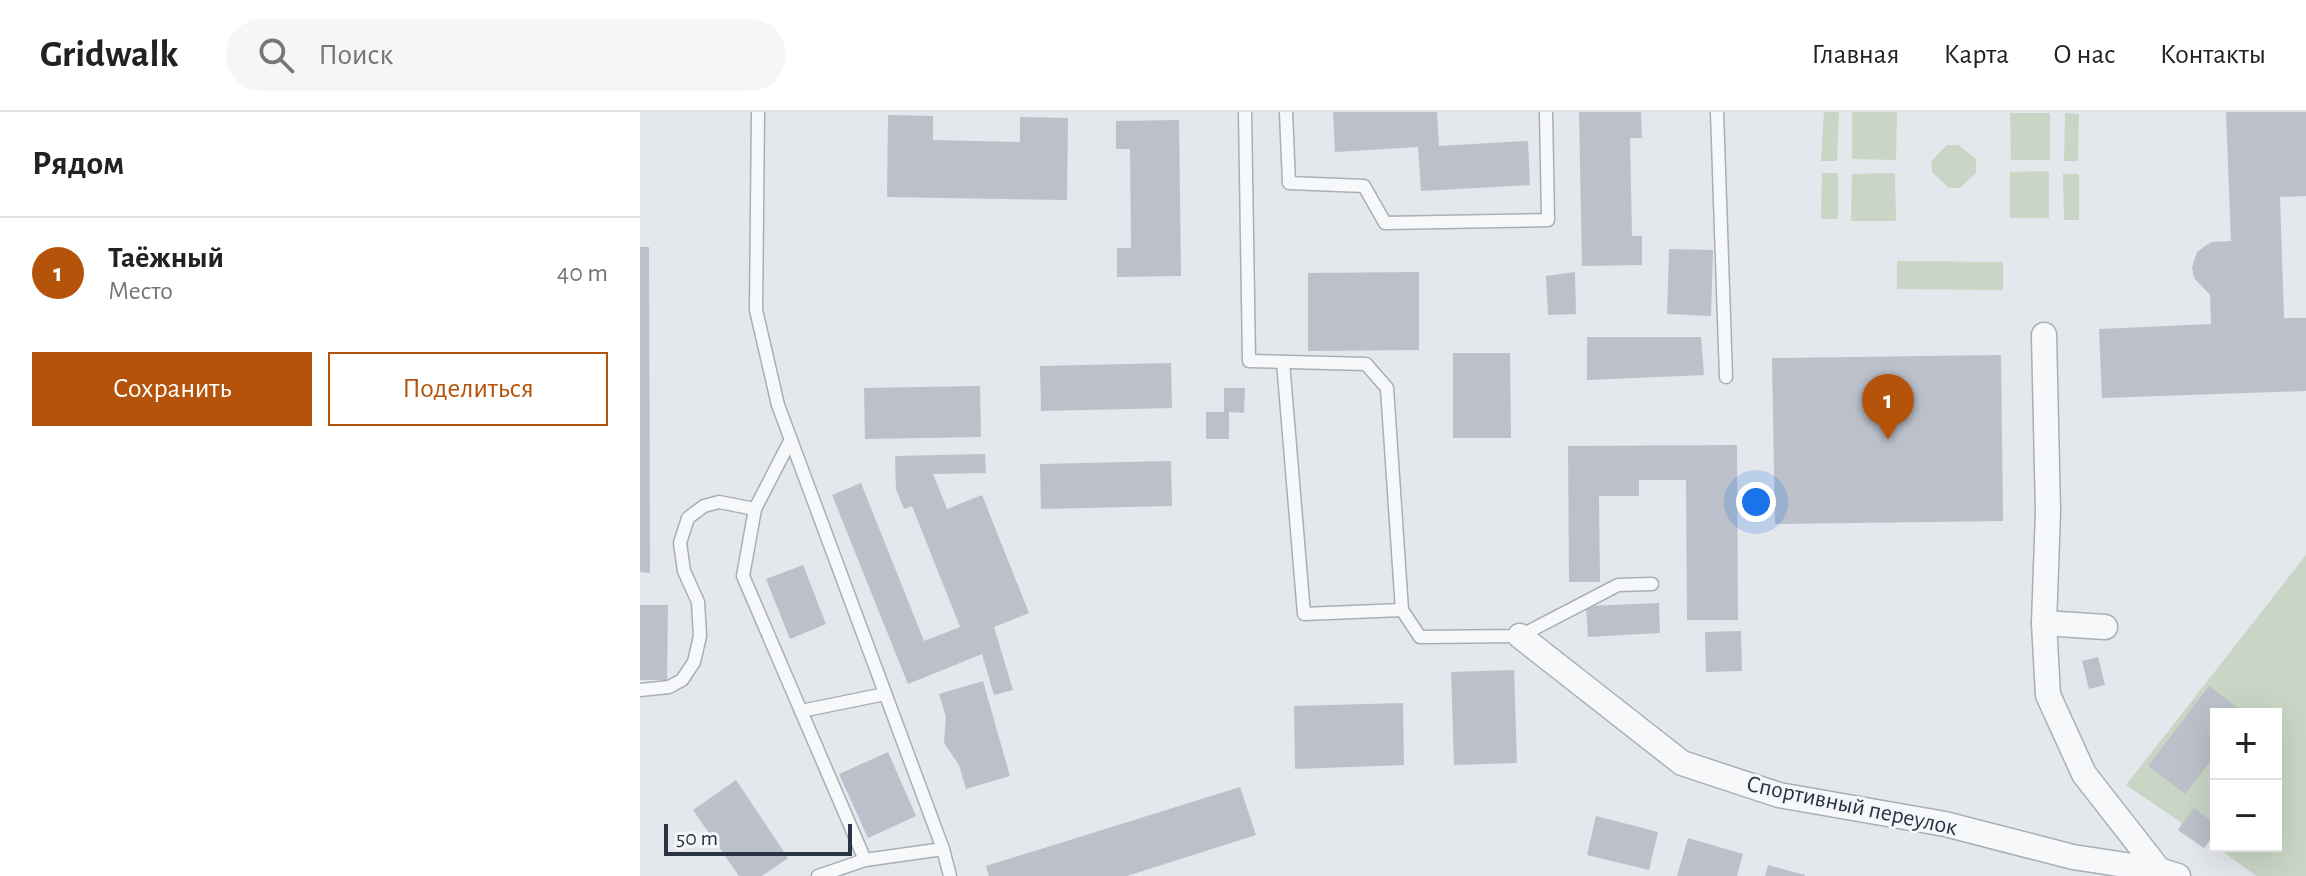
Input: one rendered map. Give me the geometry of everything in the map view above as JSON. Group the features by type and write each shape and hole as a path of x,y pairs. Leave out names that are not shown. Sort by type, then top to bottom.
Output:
{"street":[{"path":"2044,335 2048,512 2044,623 2048,695 2084,774 2168,873"},
{"path":"2044,623 2105,627"},
{"name":"Спортивный переулок","path":"1520,636 1682,763 1779,795 1945,824 2073,857 2168,873"}],"lane":[{"path":"758,112 756,310 778,405 943,849 950,876"},
{"path":"1245,112 1249,361 1366,364 1387,388 1402,610 1420,637 1520,636 1618,585 1652,584"},
{"path":"1286,112 1289,183 1364,186 1385,223 1548,220 1546,112"},
{"path":"1717,112 1726,377"},
{"path":"1283,362 1304,614 1402,610"},
{"path":"790,441 755,509 743,576 865,860"},
{"path":"640,690 669,687 682,680 694,662 700,636 698,602 684,571 680,543 688,518 704,506 719,502 755,509"},
{"path":"801,711 885,694"},
{"path":"818,876 865,860 943,849"}],"green space":[{"path":"1824,112 1839,112 1837,161 1821,161"},
{"path":"1852,112 1897,112 1896,160 1852,159"},
{"path":"2010,113 2050,113 2050,160 2011,160"},
{"path":"2065,113 2079,114 2078,161 2064,161"},
{"path":"1947,145 1958,145 1976,159 1976,173 1960,188 1949,188 1932,172 1931,162"},
{"path":"2049,171 2049,218 2010,218 2010,172"},
{"path":"1822,173 1838,173 1838,219 1821,219"},
{"path":"1895,173 1896,221 1851,221 1852,174"},
{"path":"2063,174 2079,174 2079,220 2064,220"},
{"path":"1897,261 2003,262 2003,290 1897,289"},
{"path":"2306,555 2306,876 2256,876 2224,852 2282,852 2282,708 2210,708 2210,842 2204,848 2178,830 2182,823 2126,785"}],"building":[{"path":"1333,112 1437,112 1439,146 1528,141 1530,185 1421,191 1418,147 1335,152"},
{"path":"1579,112 1641,112 1642,138 1630,138 1632,236 1642,236 1642,265 1582,266"},
{"path":"2226,112 2306,112 2306,196 2280,197 2284,318 2306,318 2306,391 2102,398 2099,329 2211,324 2210,295 2194,278 2192,267 2197,252 2205,246 2212,242 2231,241"},
{"path":"888,115 933,116 933,140 1020,142 1020,117 1068,118 1067,200 887,197"},
{"path":"1179,120 1181,276 1117,277 1117,248 1131,248 1130,149 1116,149 1116,121"},
{"path":"640,247 649,247 650,573 640,572"},
{"path":"1669,249 1713,250 1711,316 1667,314"},
{"path":"1419,272 1419,350 1308,351 1308,273"},
{"path":"1575,272 1576,314 1548,315 1546,276"},
{"path":"1587,337 1701,337 1704,375 1587,380"},
{"path":"1453,353 1510,353 1511,438 1453,438"},
{"path":"2001,355 2003,521 1775,524 1772,358"},
{"path":"1171,363 1172,408 1041,411 1040,366"},
{"path":"980,386 981,437 865,439 864,388"},
{"path":"1224,388 1245,388 1244,413 1229,412 1229,439 1206,439 1206,412 1224,412"},
{"path":"1737,445 1738,620 1687,620 1686,480 1639,480 1639,496 1599,496 1600,582 1569,582 1568,446"},
{"path":"985,454 986,473 933,474 947,509 982,495 1029,613 994,627 1013,690 994,695 982,654 908,684 832,495 861,483 924,641 960,627 912,506 904,509 896,489 895,456"},
{"path":"1171,461 1172,506 1041,509 1040,464"},
{"path":"803,565 826,624 790,639 766,579"},
{"path":"1659,603 1660,633 1588,637 1586,606"},
{"path":"640,605 668,605 667,680 640,680"},
{"path":"1741,631 1742,671 1706,672 1705,632"},
{"path":"2098,657 2105,685 2089,689 2082,661"},
{"path":"1514,670 1517,763 1454,765 1451,672"},
{"path":"983,681 1010,776 966,789 959,765 944,743 946,717 939,694"},
{"path":"2209,686 2238,708 2210,708 2210,762 2185,794 2148,766"},
{"path":"1403,703 1404,765 1295,769 1294,706"},
{"path":"888,752 916,816 868,838 839,774"},
{"path":"736,780 788,858 762,876 739,876 693,810"},
{"path":"1240,787 1256,835 1127,876 989,876 986,866"},
{"path":"2194,808 2210,820 2210,840 2204,848 2178,830"},
{"path":"1596,816 1658,832 1649,870 1587,855"},
{"path":"1688,838 1743,854 1737,876 1677,876"},
{"path":"1768,865 1805,875 1805,876 1765,876"}],"place":[{"name":"Таёжный","path":"1888,440"}]}
